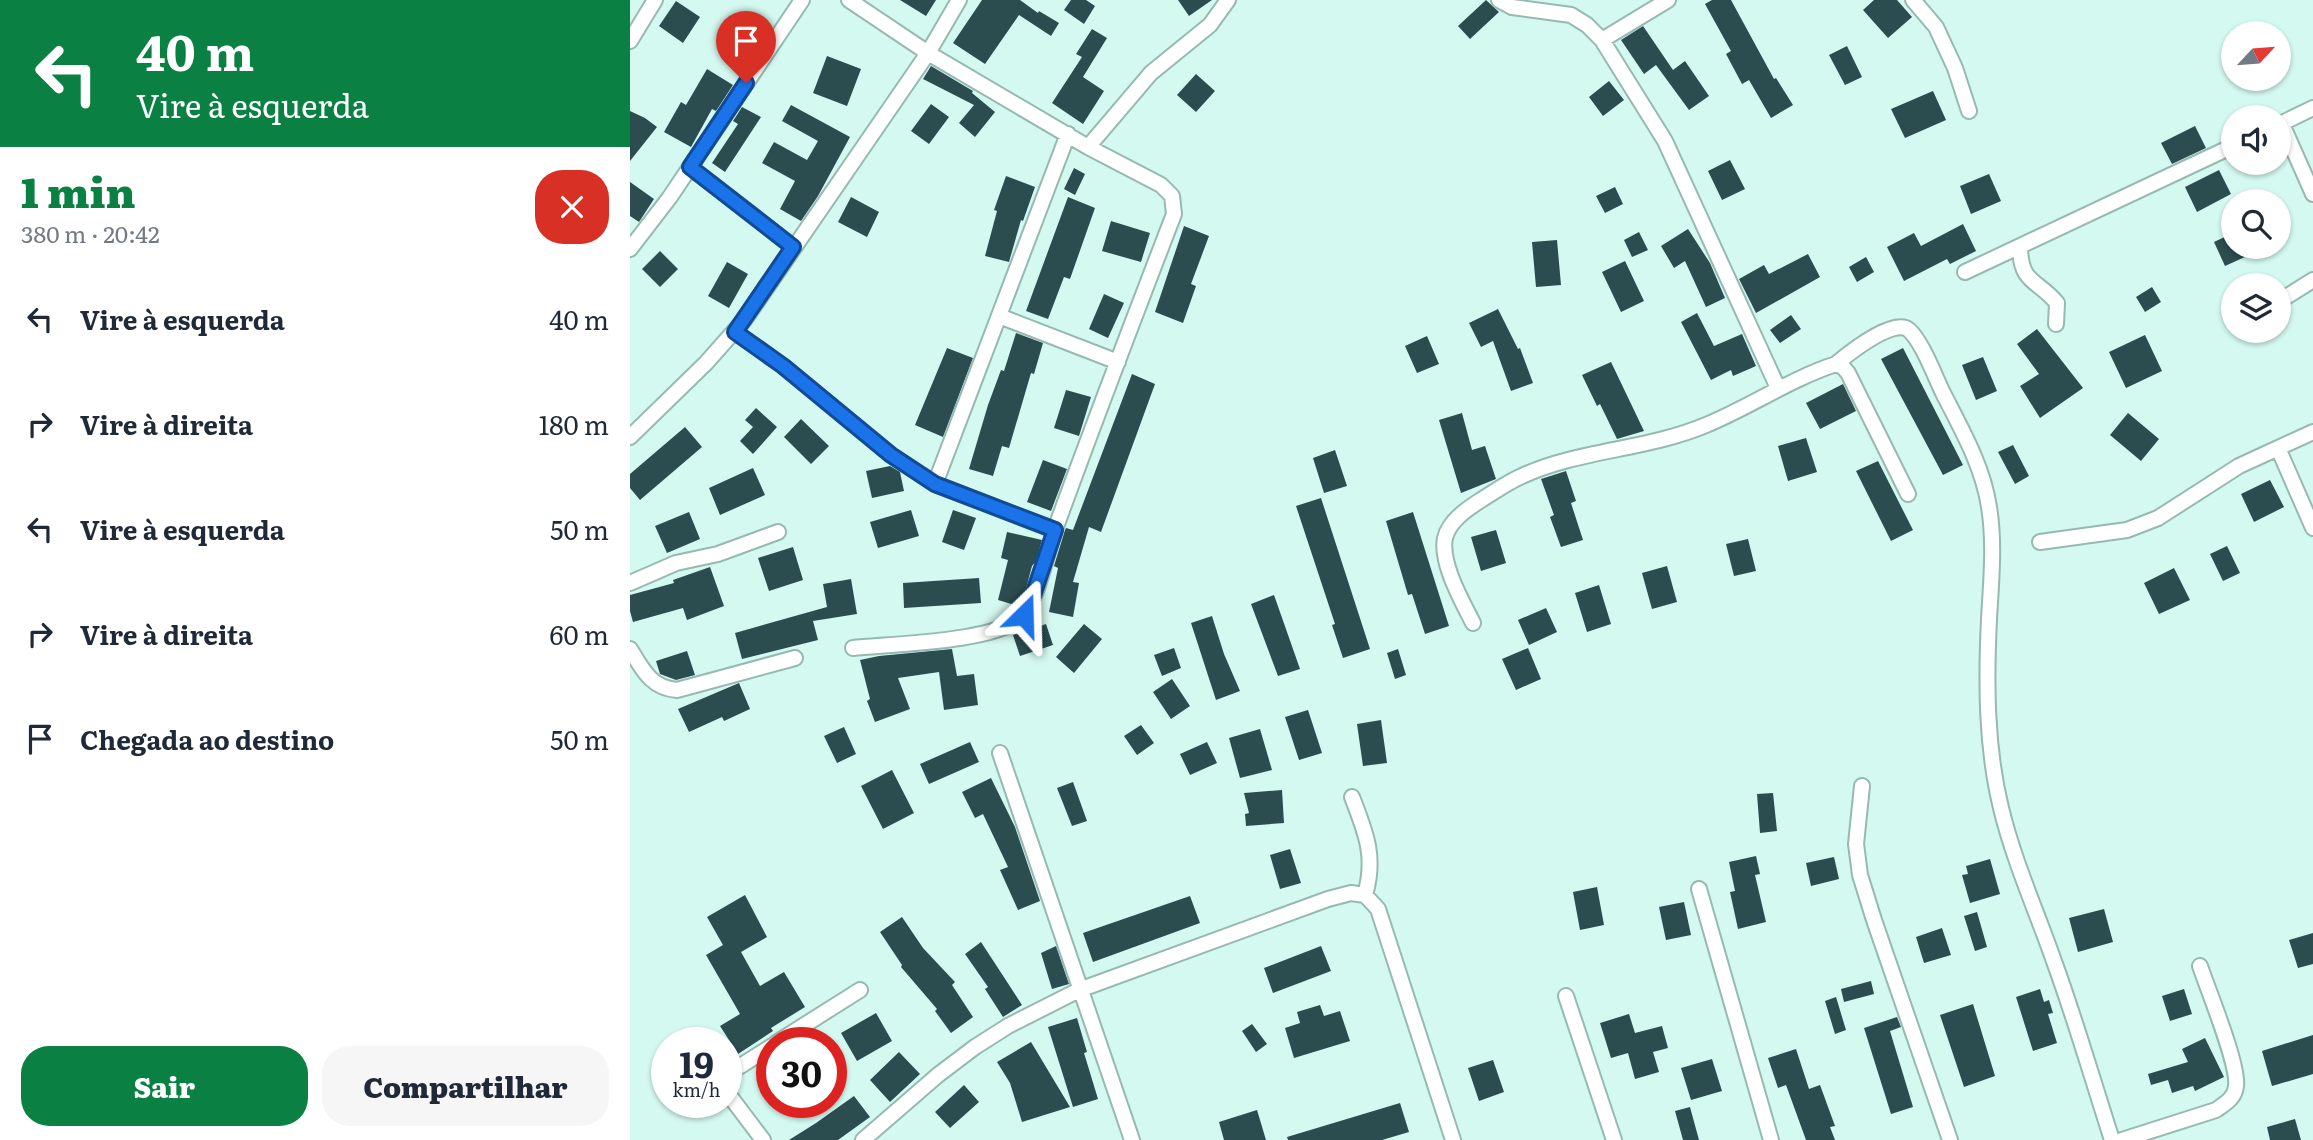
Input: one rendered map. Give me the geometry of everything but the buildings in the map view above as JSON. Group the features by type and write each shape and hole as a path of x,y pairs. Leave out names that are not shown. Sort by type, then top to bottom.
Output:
{"street":[{"path":"630,41 655,0"},
{"path":"630,249 670,197 802,0"},
{"path":"849,0 928,52 1088,147 1161,185 1172,196 1174,205 1174,214 1024,615 1011,625 979,635 853,649"},
{"path":"630,437 735,332 928,52 959,0"},
{"path":"1088,147 1151,72 1210,24 1228,0"},
{"path":"1499,0 1512,7 1571,15 1587,25 1602,40 1665,141 1778,388"},
{"path":"1602,40 1668,0"},
{"path":"1913,0 1937,27 1955,68 1969,111"},
{"path":"2291,119 2313,108"},
{"path":"935,484 1068,134"},
{"path":"2291,148 2313,194"},
{"path":"1965,272 2221,152"},
{"path":"690,167 793,247"},
{"path":"2020,248 2020,265 2025,273 2057,303 2056,324"},
{"path":"2291,294 2313,280"},
{"path":"999,316 1118,362"},
{"path":"1473,623 1457,591 1446,560 1445,538 1454,521 1470,507 1523,475 1560,463 1643,446 1694,429 1778,388 1836,364 1870,339 1894,327 1903,326 1909,330 1927,360 1982,477 1989,507 1992,556 1987,700 1991,754 2001,808 2112,1140"},
{"path":"735,332 783,366 891,455 935,484 1055,530"},
{"path":"1836,364 1849,373 1908,494"},
{"path":"2040,542 2127,530 2158,518 2239,466 2313,432"},
{"path":"2278,448 2313,528"},
{"path":"630,583 676,563 718,554 778,532"},
{"path":"630,649 652,681 661,689 677,690 795,658"},
{"path":"1000,753 1132,1140"},
{"path":"1862,786 1856,844 1860,875 1950,1140"},
{"path":"1352,797 1370,853 1371,874 1365,895"},
{"path":"1699,888 1771,1140"},
{"path":"863,1140 975,1047 1008,1026 1079,990 1328,899 1352,893 1365,895 1378,909 1453,1140"},
{"path":"2122,1140 2217,1110 2230,1101 2236,1088 2234,1064 2200,966"},
{"path":"801,1027 860,990"},
{"path":"1566,996 1614,1140"},
{"path":"742,1112 763,1140"}],"route":[{"path":"746,83 690,167 793,247 735,332 783,366 891,455 935,484 1055,530 1024,615"}]}
